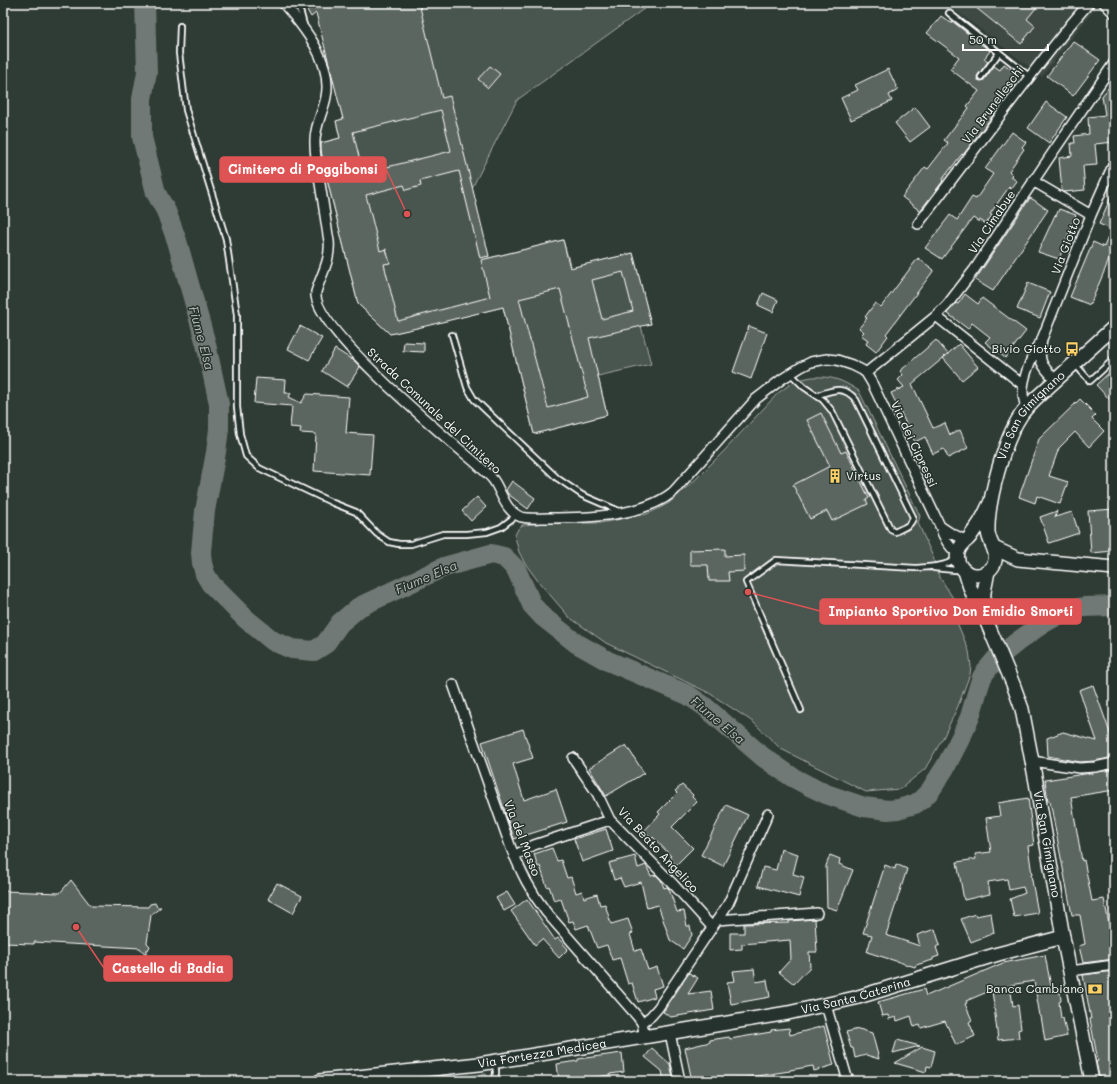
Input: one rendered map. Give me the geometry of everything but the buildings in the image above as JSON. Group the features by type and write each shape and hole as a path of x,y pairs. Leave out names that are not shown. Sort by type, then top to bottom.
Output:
{"main road":[{"name":"Via San Gimignano","path":"1092,1081 1062,936 1022,709 983,613 960,563 959,548 982,519 990,503 1008,440 1017,420 1026,408 1114,327"},
{"name":"Via San Gimignano","path":"983,613 984,592 995,558 988,532 990,503"},
{"path":"967,539 981,537 992,546 1018,559 1114,568"},
{"path":"960,563 974,575 979,575 1018,559"},
{"name":"Via Santa Caterina","path":"645,1037 782,1014 826,1005 1062,936"},
{"name":"Via Fortezza Medicea","path":"320,1081 446,1068 645,1037"}],"street":[{"name":"Strada Comunale del Cimitero","path":"283,3 314,42 322,59 327,81 326,99 317,128 315,144 316,161 330,252 317,287 316,297 320,308 329,322 353,351 402,399 492,478 505,502 517,515"},
{"name":"Via Brunelleschi","path":"918,224 1071,24 1089,3"},
{"path":"1104,3 1114,13"},
{"name":"Via Cimabue","path":"866,373 948,305 966,281 1114,63"},
{"name":"Via Giotto","path":"1026,408 1022,393 1023,385 1032,359 1042,339 1091,215 1114,163"},
{"path":"1033,181 1091,215"},
{"path":"936,316 1023,385"},
{"name":"Via Giotto","path":"1042,339 1040,360 1046,371 1056,380"},
{"path":"517,515 525,517 578,518 622,512 652,505 664,499 673,492 752,403 777,382 801,367 811,362 827,359 846,363 859,368 866,373"},
{"name":"Via dei Cipressi","path":"866,373 944,537 960,563"},
{"path":"940,526 949,532 967,539"},
{"name":"Via del Masso","path":"453,684 514,856 526,882 541,906 642,1023 645,1037"},
{"name":"Via Beato Angelico","path":"573,758 600,799 610,820 715,924"},
{"path":"1032,761 1079,768 1114,764"},
{"path":"642,1023 658,1008 715,924 730,898 768,814"},
{"path":"514,856 534,845 610,820"},
{"path":"715,924 817,914"},
{"path":"1070,971 1114,965"},
{"path":"826,1005 848,1081"},
{"path":"670,1033 680,1081"}],"lane":[{"path":"296,3 303,18 305,29"},
{"path":"949,13 1030,77"},
{"path":"180,26 179,53 186,110 226,239 237,315 237,407 240,434 246,456 259,468 333,503 356,512 377,534 389,542 411,544 443,534 487,532 501,527 517,515"},
{"path":"981,77 999,53"},
{"path":"452,335 458,361 467,387 474,399 557,478 582,495 622,512"},
{"path":"1074,363 1090,381 1114,359"},
{"path":"790,374 804,387 818,395 827,403 891,530 895,532 910,524 913,517 856,400 851,394 843,390 834,390 818,395"},
{"path":"801,710 746,582 776,560 906,568 931,567 960,563"},
{"path":"931,567 955,570 960,563"},
{"path":"494,1061 496,1081"}],"shaded area":[{"path":"357,3 652,3 517,100 472,188 489,258 563,240 571,268 633,253 651,324 641,326 651,364 598,376 607,415 534,434 503,307 390,334 358,304 318,144 340,138 336,121 343,119 317,13"},
{"path":"946,3 1114,3 1114,20 1097,6 1042,77"},
{"path":"812,377 832,378 859,391 920,516 918,523 933,557 938,574 956,603 953,613 969,651 971,666 970,674 958,706 943,738 925,769 900,789 866,792 781,749 753,722 709,693 606,643 569,617 524,562 516,541 515,535 522,525 547,523 600,523 647,514 669,503 724,451 778,393 792,383"},
{"path":"486,1074 487,1081 420,1081"}],"waterway":[{"name":"Fiume Elsa","path":"145,3 147,72 142,99 142,137 156,193 166,211 177,241 206,344 219,404 219,429 205,511 201,553 202,563 205,574 211,584 246,619 273,641 292,649 314,651 325,644 340,623 359,607 444,567 491,554 504,557 516,569 532,605 543,617 576,643 608,661 688,695 704,706 763,757 792,777 826,794 864,807 888,810 915,804 930,791 946,766 962,735 970,717 982,677 996,659 1042,624 1062,613 1084,607 1114,606"}],"place":[{"name":"Cimitero di Poggibonsi","path":"407,214"},
{"name":"Bivio Giotto","path":"1072,349"},
{"name":"Virtus","path":"835,476"},
{"name":"Impianto Sportivo Don Emidio Smorti","path":"748,592"},
{"name":"Castello di Badia","path":"76,927"},
{"name":"Banca Cambiano","path":"1095,989"}]}
